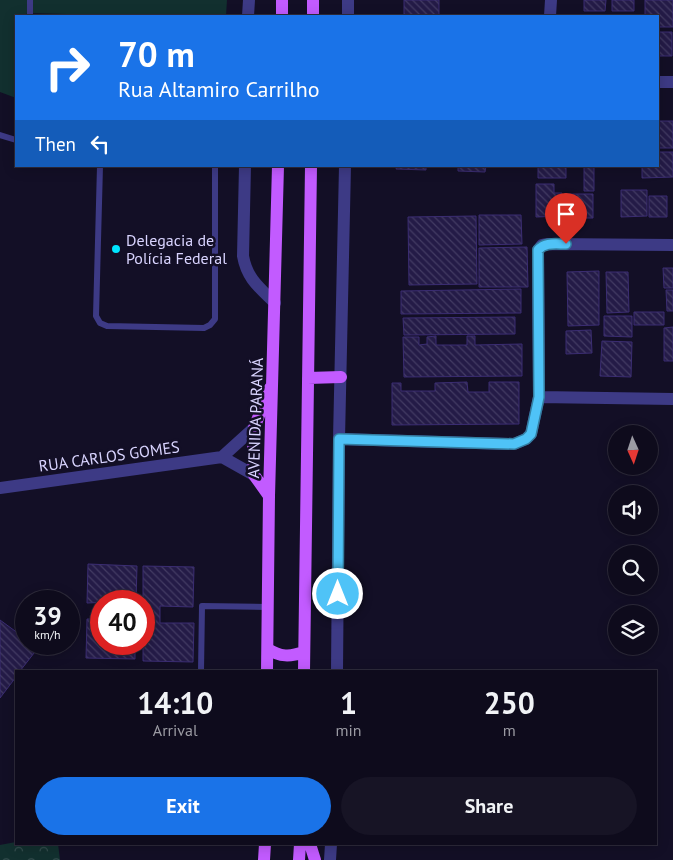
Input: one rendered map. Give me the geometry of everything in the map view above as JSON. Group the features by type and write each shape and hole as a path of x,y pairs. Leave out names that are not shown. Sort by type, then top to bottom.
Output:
{"main road":[{"path":"282,0 282,15"},
{"path":"313,15 314,1"},
{"name":"AVENIDA PARANÁ","path":"267,670 269,496 278,167"},
{"path":"304,670 311,167"},
{"path":"308,378 340,377"},
{"path":"269,496 254,475 253,453 254,428 273,382"},
{"path":"268,649 281,656 296,655 304,652"},
{"path":"264,860 265,845"},
{"path":"299,860 300,845"},
{"path":"310,845 315,860"}],"street":[{"path":"248,15 249,0"},
{"path":"348,0 348,15"},
{"path":"550,15 551,0"},
{"path":"659,82 673,82"},
{"path":"245,167 243,256 245,268 251,278 275,303"},
{"path":"337,670 339,439 345,167"},
{"path":"339,439 514,444 526,439 531,434 539,397 538,250 542,245 548,244 673,244"},
{"path":"539,397 673,399"},
{"path":"254,428 222,457 254,475"},
{"name":"RUA CARLOS GOMES","path":"0,488 222,457"},
{"path":"330,860 331,845"}],"lane":[{"path":"30,0 30,15"},
{"path":"0,135 15,140"},
{"path":"100,167 96,316 100,323 108,326 204,328 215,319 215,167"},
{"path":"200,670 202,606 269,607"}],"green space":[{"path":"0,0 227,0 226,15 27,13 26,15 15,15 15,98 0,92"},
{"path":"15,842 15,845 58,845 60,860 0,860 0,845"}],"building":[{"path":"404,0 439,0 439,15 404,15"},
{"path":"584,0 606,0 605,11 584,11"},
{"path":"612,0 634,0 634,11 612,11"},
{"path":"645,0 673,0 673,27 659,27 659,15 645,15"},
{"path":"659,32 672,32 672,56 659,56"},
{"path":"659,121 673,121 673,148 659,148"},
{"path":"659,152 673,152 673,177 642,178 642,167 659,167"},
{"path":"397,167 426,167 426,170 396,169"},
{"path":"458,167 486,167 485,172 458,171"},
{"path":"538,167 566,167 566,178 538,178"},
{"path":"584,167 594,167 594,191 584,191"},
{"path":"536,184 554,184 554,193 562,193 562,216 536,217"},
{"path":"621,190 647,190 647,216 621,217"},
{"path":"564,194 593,194 593,218 564,218"},
{"path":"649,196 667,196 667,217 649,217"},
{"path":"479,215 521,215 522,244 479,245"},
{"path":"476,216 477,284 409,285 408,217"},
{"path":"527,247 528,287 479,287 479,248"},
{"path":"663,268 673,268 673,288 664,288"},
{"path":"599,271 599,325 568,326 567,272"},
{"path":"606,272 628,272 629,312 607,313"},
{"path":"521,289 521,313 401,314 401,291"},
{"path":"666,290 673,290 673,311 667,311"},
{"path":"634,312 664,312 664,325 634,325"},
{"path":"604,316 632,316 632,337 604,336"},
{"path":"515,317 515,334 404,335 403,318"},
{"path":"673,327 673,361 664,361 664,328"},
{"path":"591,330 592,353 566,354 566,331"},
{"path":"436,336 436,345 467,345 467,336 475,336 475,345 522,344 522,376 404,377 403,337 419,337 419,345 427,344 427,337"},
{"path":"602,341 632,342 631,377 600,376"},
{"path":"467,382 468,392 489,392 489,382 519,382 519,424 392,425 392,383 401,383 401,391 435,391 435,383"},
{"path":"88,564 137,566 136,590 90,590 90,603 87,603"},
{"path":"143,566 194,567 193,607 160,606 160,623 194,623 193,662 143,661 143,655 155,655 155,590 143,590"},
{"path":"87,619 90,619 90,655 135,655 135,659 86,658"},
{"path":"0,620 15,631 15,655 33,655 21,670 15,670 15,678 0,698"}],"place":[{"name":"Delegacia de Polícia Federal","path":"116,249"}],"route":[{"path":"338,594 339,439 514,444 526,439 531,434 539,397 538,250 542,245 566,244"}]}
